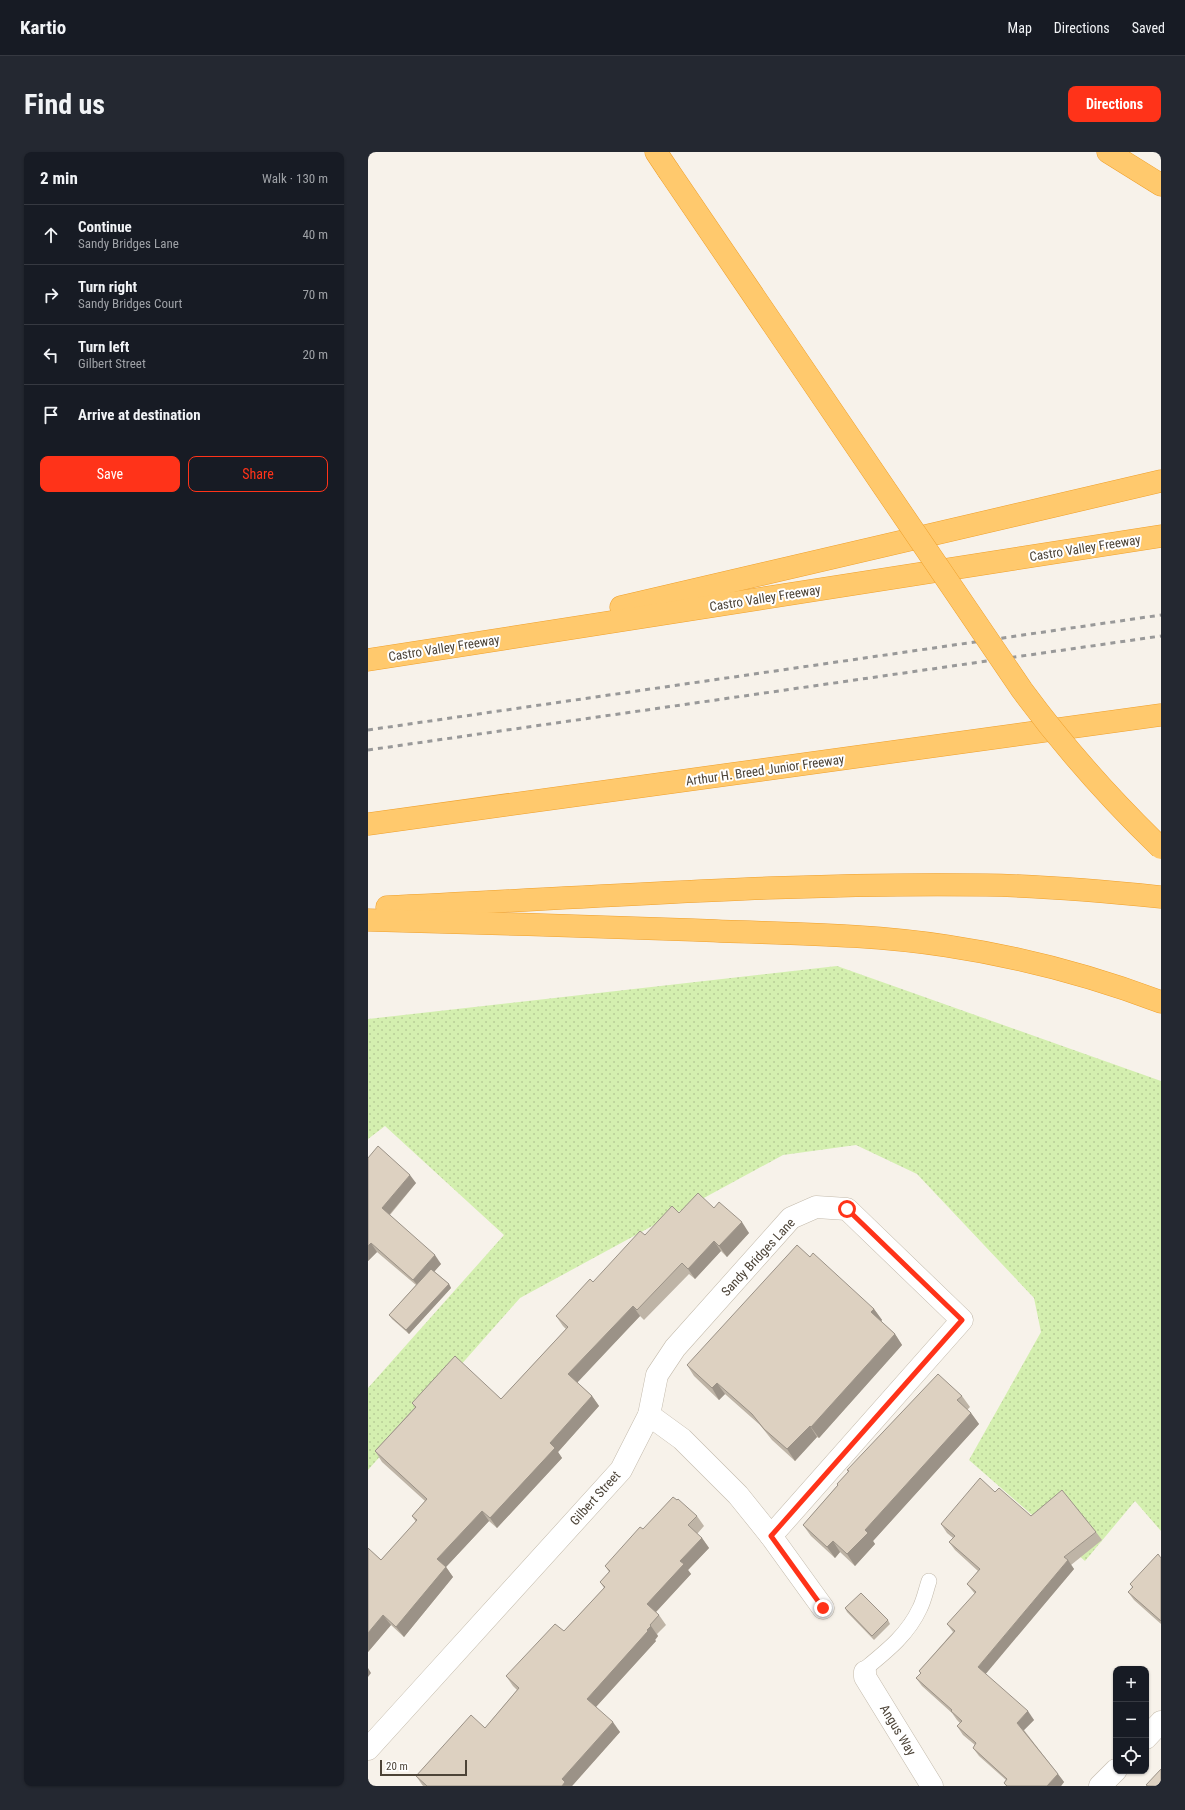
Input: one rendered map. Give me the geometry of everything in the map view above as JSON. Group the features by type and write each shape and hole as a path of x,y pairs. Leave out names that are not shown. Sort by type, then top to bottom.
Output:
{"highway":[{"path":"656,152 1022,690 1080,764 1125,813 1161,848"},
{"path":"1108,152 1161,185"},
{"path":"449,648 1161,481"},
{"name":"Castro Valley Freeway","path":"368,660 1161,536"},
{"name":"Arthur H. Breed Junior Freeway","path":"368,824 1161,714"},
{"path":"368,908 736,890 899,885 1019,886 1161,897"},
{"path":"368,920 822,935 916,942 977,951 1038,964 1098,981 1161,1002"}],"street":[{"name":"Sandy Bridges Lane","path":"649,1415 657,1375 675,1348 791,1218 816,1207 847,1209 962,1320 771,1536"},
{"path":"649,1415 682,1439 738,1495 771,1536 823,1608"},
{"name":"Gilbert Street","path":"368,1749 621,1470 649,1415"},
{"name":"Angus Way","path":"865,1672 866,1677 932,1786"},
{"path":"1149,1735 1161,1722"},
{"path":"1100,1786 1113,1773"}],"lane":[{"path":"865,1672 866,1668 898,1641 910,1626 921,1607 929,1582"}],"green space":[{"path":"837,966 1161,1081 1161,1531 1135,1501 1085,1561 969,1460 1041,1332 1034,1298 917,1174 856,1145 783,1155 520,1298 368,1470 368,1388 504,1235 385,1126 368,1139 368,1019"}],"building":[{"path":"378,1146 410,1175 382,1208 435,1255 413,1280 371,1243 368,1246 368,1158"},
{"path":"698,1193 714,1208 719,1202 742,1222 719,1246 714,1241 688,1269 682,1263 637,1310 633,1306 568,1374 592,1396 550,1443 555,1448 490,1518 482,1511 437,1559 446,1567 396,1627 383,1615 368,1633 368,1548 381,1560 417,1520 412,1516 427,1499 375,1451 416,1407 412,1403 455,1356 501,1399 568,1327 556,1316 590,1279 593,1282 640,1231 645,1235 672,1206 679,1213"},
{"path":"797,1245 810,1257 813,1253 874,1309 871,1312 895,1334 811,1427 810,1426 787,1449 764,1429 752,1414 717,1383 712,1388 687,1365"},
{"path":"431,1269 449,1284 406,1330 389,1315"},
{"path":"938,1374 962,1396 957,1400 971,1413 865,1530 868,1533 847,1554 833,1541 827,1547 803,1525 838,1485 837,1484 849,1471 847,1470"},
{"path":"980,1478 995,1492 999,1488 1031,1516 1062,1490 1096,1532 1064,1557 1068,1560 978,1667 1028,1711 1017,1723 1058,1774 1047,1786 1007,1786 1004,1783 1007,1779 973,1748 976,1743 957,1726 962,1721 951,1711 952,1710 916,1678 921,1673 919,1671 955,1631 947,1624 976,1592 967,1584 980,1569 949,1542 955,1536 941,1524"},
{"path":"673,1497 677,1500 678,1499 697,1516 688,1525 702,1538 680,1561 684,1564 647,1604 659,1615 650,1625 651,1626 647,1630 648,1631 587,1699 613,1722 562,1779 565,1782 562,1786 427,1786 416,1776 471,1715 485,1728 519,1688 506,1676 555,1624 564,1631 605,1587 600,1582 610,1571 605,1566 640,1527 643,1529"},
{"path":"1158,1554 1161,1558 1161,1621 1128,1592 1133,1587 1130,1584"},
{"path":"861,1593 888,1620 872,1636 845,1608"},
{"path":"1161,1769 1161,1786 1146,1785"}],"railway":[{"path":"368,730 1161,615"},
{"path":"368,750 1161,636"}],"route":[{"path":"823,1608 771,1536 962,1320 847,1209"}]}
